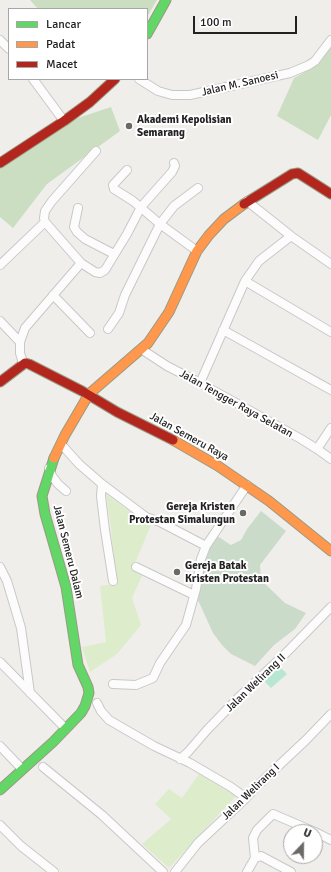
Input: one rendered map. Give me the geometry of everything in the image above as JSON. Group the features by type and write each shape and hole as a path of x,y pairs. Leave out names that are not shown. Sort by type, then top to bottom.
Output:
{"street":[{"path":"148,32 166,0"},
{"path":"0,40 8,48"},
{"name":"Jalan M. Sanoesi","path":"141,80 158,91 172,95 190,95 290,73 310,65 315,61 331,40"},
{"path":"34,80 64,121"},
{"path":"0,163 64,121 90,102 114,80"},
{"path":"96,151 49,206 44,214 45,222 81,263 95,272 100,273 105,270 127,234 141,207 172,172 175,166 174,162"},
{"path":"127,170 113,187 114,189 141,207 160,224 197,251"},
{"name":"Jalan Semeru Dalam","path":"66,729 81,713 88,699 89,693 88,686 78,665 66,587 45,514 42,496 50,468 60,444 89,394 141,349 157,331 169,312 197,251 209,234 224,219 247,201 289,174 295,173 302,175 331,194"},
{"path":"108,329 119,313 125,295 160,224 174,206 198,188"},
{"path":"247,201 291,236 331,264"},
{"path":"78,208 74,227 77,232 85,239 114,254"},
{"path":"1,264 45,222"},
{"path":"200,382 245,281 259,261 291,236"},
{"path":"0,382 23,363 20,353 20,342 25,328 81,263"},
{"path":"245,281 331,332"},
{"path":"53,295 90,333"},
{"path":"0,321 3,330 20,342"},
{"path":"223,330 331,390"},
{"name":"Jalan Tengger Raya Selatan","path":"141,349 168,366 200,382 317,449 331,459"},
{"name":"Jalan Semeru Raya","path":"23,363 29,364 89,394 117,412 188,448 247,485 331,551"},
{"path":"317,449 331,428"},
{"path":"60,444 79,464 102,484 146,517 160,522 206,546"},
{"path":"50,468 52,476 58,484 66,490"},
{"path":"102,484 101,496 113,581"},
{"path":"112,684 136,685 153,678 160,663 186,624 194,596 201,559 206,546 247,485"},
{"path":"0,567 7,581 21,628 30,693"},
{"path":"136,567 194,596"},
{"name":"Jalan Welirang II","path":"180,759 247,689 331,607"},
{"path":"0,662 66,729 0,790"},
{"path":"97,703 101,711 110,720 154,746 231,787 246,798"},
{"name":"Jalan Welirang I","path":"175,872 198,843 306,740 331,714"},
{"path":"0,746 22,769"},
{"path":"43,767 102,815 163,872"},
{"path":"246,872 254,858 253,843 257,830 273,814 297,824"},
{"path":"0,826 21,846 54,872"},
{"path":"254,858 261,856 291,872"}],"green space":[{"path":"30,0 157,0 148,15 148,8 37,8"},
{"path":"331,47 331,115 318,140 277,116 294,78 316,66"},
{"path":"111,107 120,131 47,184 13,228 0,217 0,169 75,119"},
{"path":"106,494 134,515 151,525 132,570 142,576 132,598 141,625 117,654 90,672 82,647 106,642 100,586 116,584 111,528"},
{"path":"261,511 286,531 260,565 261,580 285,603 306,613 295,629 274,645 255,666 231,654 222,645 213,633 197,598 201,569 214,534 231,545 241,540 247,529"},
{"path":"279,666 287,674 271,688 264,681"},
{"path":"199,774 236,796 169,868 142,844 171,819 155,804 169,789 182,798"}],"traffic: fast":[{"path":"148,32 166,0"},
{"path":"0,790 53,742 81,713 89,693 88,687 78,665 66,587 45,514 42,496 54,458"}],"traffic: slow":[{"path":"54,458 65,435 89,394 148,343 169,312 197,251 224,219 244,204"},
{"path":"173,440 218,466 269,501 331,551"}],"traffic: jam":[{"path":"0,163 64,121 90,102 114,80"},
{"path":"244,204 292,174 298,173 331,194"},
{"path":"0,382 25,363 29,364 82,391 117,412 173,440"}],"place":[{"name":"Akademi Kepolisian Semarang","path":"129,126"},
{"name":"Gereja Kristen Protestan Simalungun","path":"243,513"},
{"name":"Gereja Batak Kristen Protestan","path":"177,572"}]}
